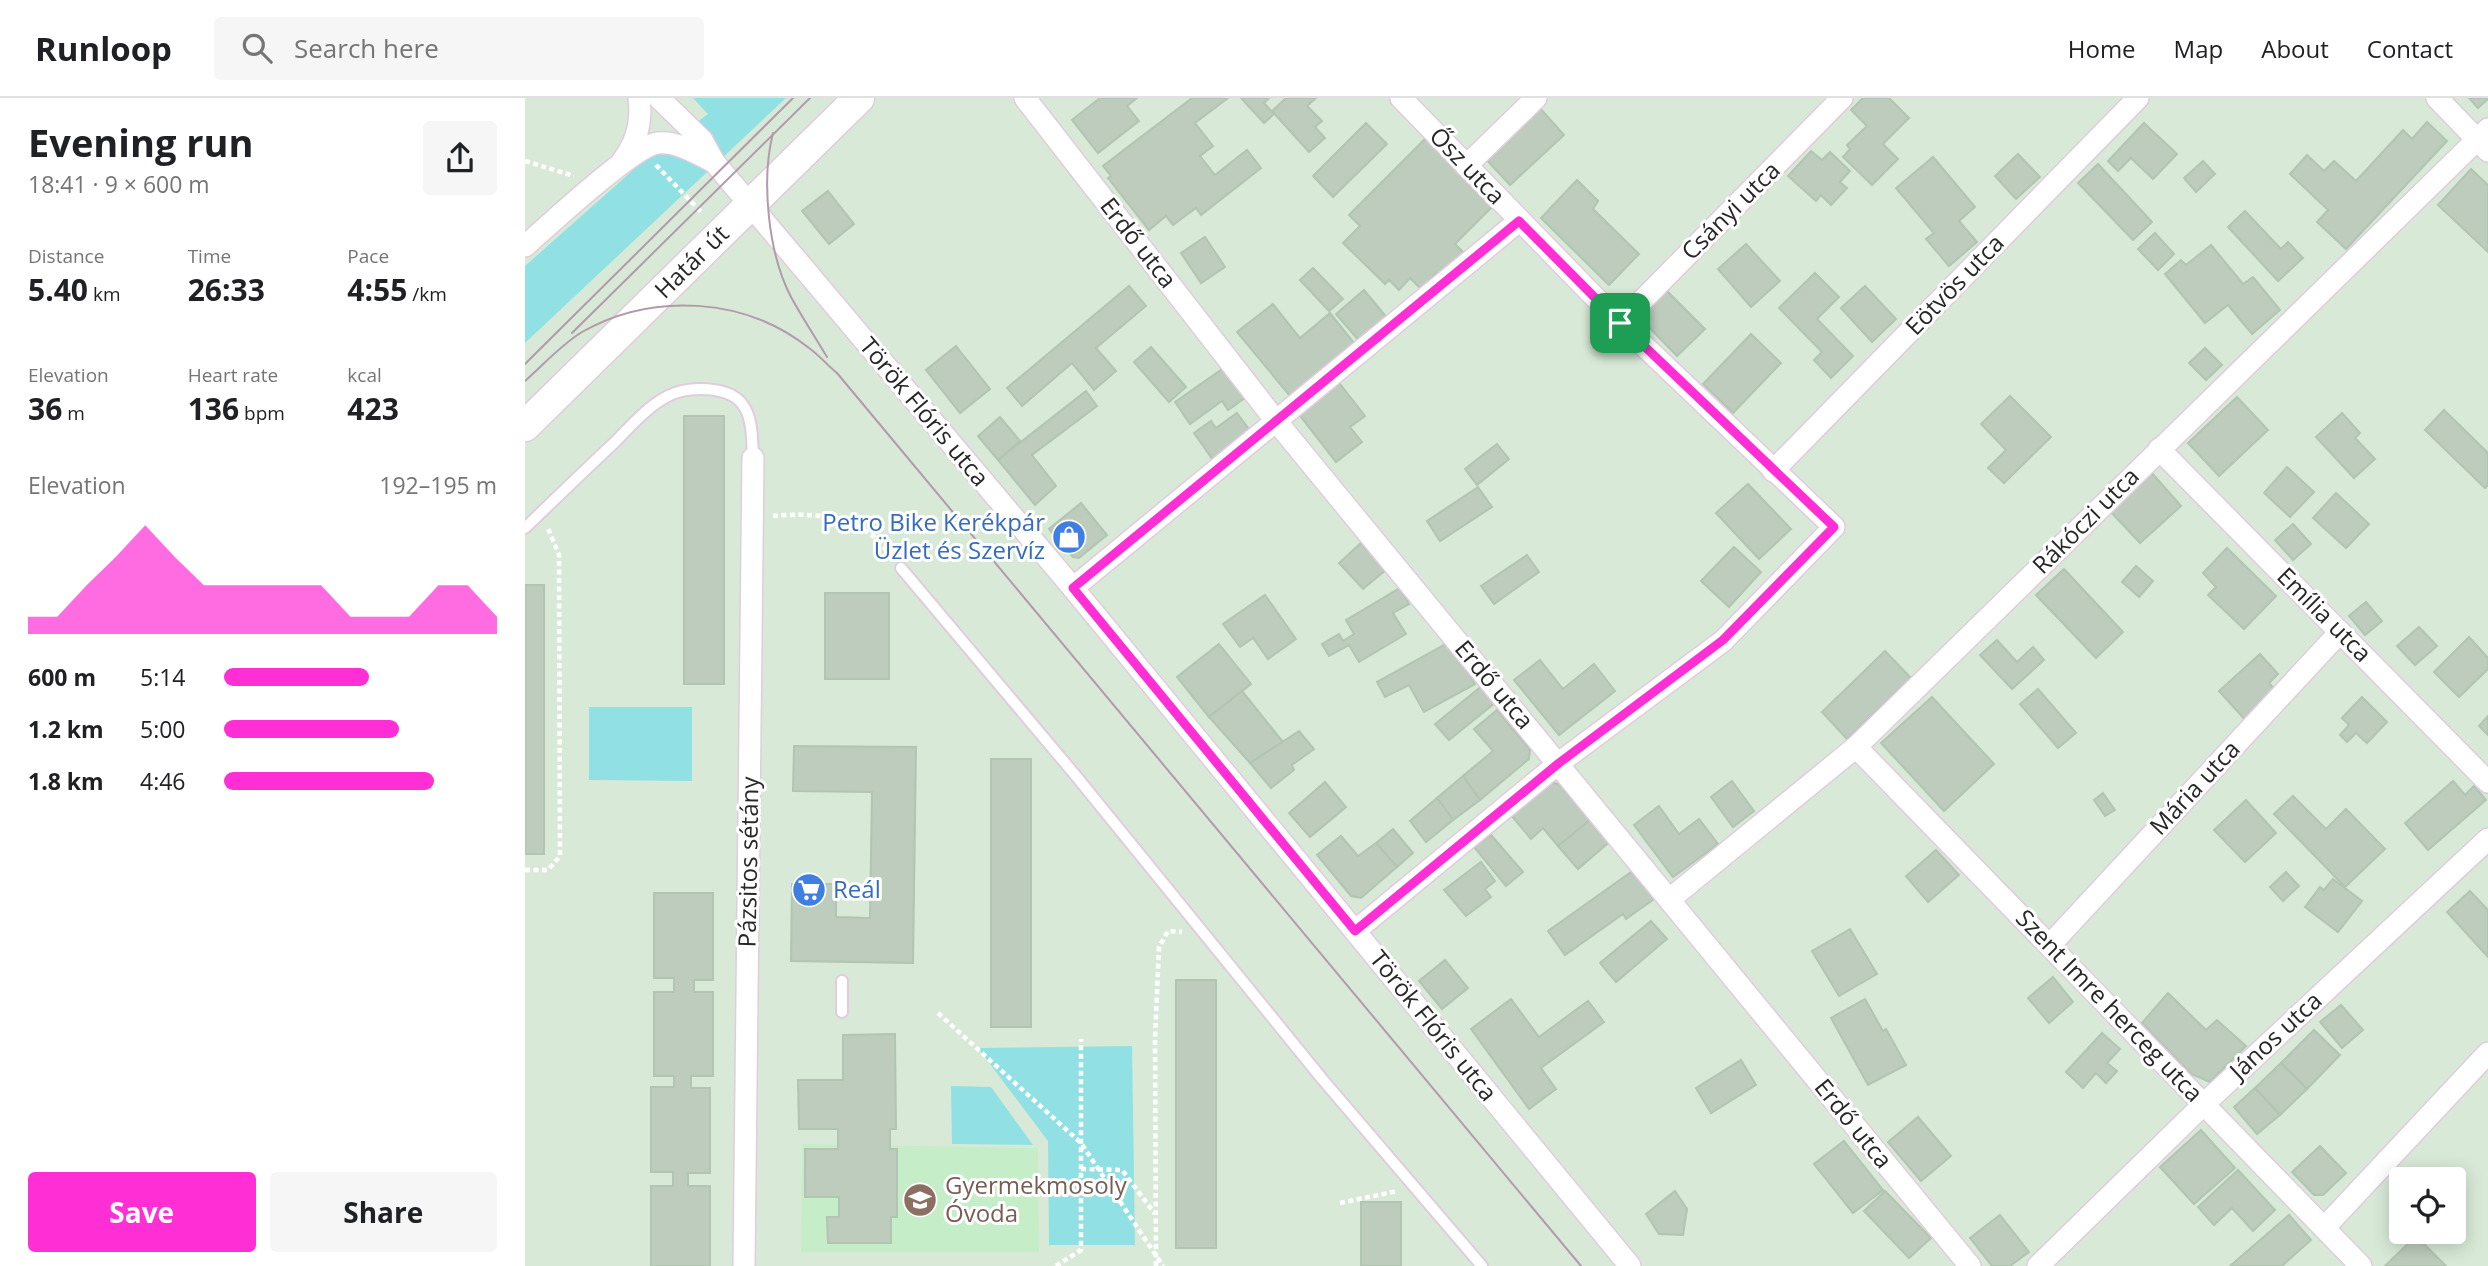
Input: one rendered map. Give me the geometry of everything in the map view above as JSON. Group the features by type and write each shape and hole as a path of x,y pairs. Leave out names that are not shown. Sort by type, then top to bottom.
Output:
{"main road":[{"name":"Határ út","path":"525,426 859,98"}],"street":[{"path":"617,167 627,155 636,136 639,98"},
{"name":"Török Flóris utca","path":"659,98 702,140 714,162 750,207 1073,588 1630,1266"},
{"name":"Erdő utca","path":"1025,98 1276,421 1970,1266"},
{"name":"Ősz utca","path":"1401,98 1620,323 1834,527 1723,640 1559,763"},
{"path":"1466,166 1536,98"},
{"name":"Csányi utca","path":"1620,323 1842,98"},
{"name":"Eötvös utca","path":"1773,471 2138,98"},
{"path":"2437,98 2484,140"},
{"name":"Rákóczi utca","path":"1670,899 1856,747 2159,449 2484,140"},
{"path":"525,246 617,167 656,143 687,149 714,162"},
{"path":"1073,588 1519,221"},
{"name":"Emília utca","path":"2159,449 2488,782"},
{"name":"Pázsitos sétány","path":"744,1266 753,458"},
{"name":"Mária utca","path":"2050,945 2340,632"},
{"name":"Szent Imre herceg utca","path":"1856,747 2361,1266"},
{"path":"1355,931 1559,763"},
{"name":"János utca","path":"2038,1266 2204,1104 2488,839"},
{"path":"2325,1228 2488,1053"}],"lane":[{"path":"525,528 635,422 658,402 680,392 709,390 736,397 749,417 753,458"},
{"path":"901,568 1076,776 1323,1080 1482,1266"},
{"path":"842,981 842,1012"}],"path":[{"path":"641,150 722,234"},
{"path":"525,161 598,184"},
{"path":"525,870 548,870 560,856 559,555 541,512"},
{"path":"752,518 802,513 838,518 873,536 901,568"},
{"path":"1156,1266 1155,1040 1159,947 1168,931 1185,933"},
{"path":"939,1013 1081,1143 1164,1266"},
{"path":"1056,1266 1081,1250 1081,1039"},
{"path":"1081,1169 1122,1170 1155,1214"},
{"path":"1340,1203 1409,1189"}],"shaded area":[{"path":"693,98 786,98 525,343 525,266 640,164 708,114"},
{"path":"589,707 692,707 692,781 589,780"},
{"path":"1132,1046 1135,1245 1049,1245 1048,1141 978,1048"},
{"path":"951,1086 991,1087 1033,1145 952,1144"},
{"name":"Gyermekmosoly Óvoda","path":"802,1144 1038,1148 1039,1252 801,1252"}],"building":[{"path":"1100,98 1137,98 1127,106 1139,121 1098,153 1072,120"},
{"path":"1192,98 1228,98 1195,123 1213,146 1200,156 1215,175 1247,150 1261,168 1201,215 1196,208 1173,225 1166,216 1149,230 1108,178 1111,176 1103,166"},
{"path":"1241,98 1269,98 1264,103 1274,114 1264,123"},
{"path":"1286,98 1316,98 1307,106 1322,121 1315,127 1325,138 1309,152 1272,111"},
{"path":"1863,98 1889,98 1909,118 1883,144 1898,159 1872,185 1843,157 1850,149 1847,145 1867,126 1851,110"},
{"path":"2469,98 2488,98 2488,99 2478,108"},
{"path":"1538,106 1564,135 1510,185 1483,156"},
{"path":"2427,122 2447,141 2346,249 2317,222 2328,210 2290,174 2307,155 2324,171 2334,161 2356,181 2403,130 2412,139"},
{"path":"1366,123 1387,144 1333,197 1313,176"},
{"path":"2144,123 2177,154 2153,179 2131,158 2118,171 2108,161"},
{"path":"1427,137 1495,204 1455,244 1465,254 1441,279 1436,273 1421,289 1410,278 1399,290 1389,280 1385,284 1343,243 1360,226 1349,215"},
{"path":"1811,151 1822,160 1830,152 1850,171 1840,182 1847,188 1831,205 1821,195 1816,201 1788,176"},
{"path":"2018,154 2040,177 2016,199 1995,176"},
{"path":"1933,157 1975,207 1959,221 1977,242 1949,266 1926,239 1934,233 1896,188"},
{"path":"2203,161 2215,174 2196,192 2184,178"},
{"path":"2098,164 2152,222 2133,240 2078,183"},
{"path":"2471,169 2488,185 2488,252 2438,205"},
{"path":"1577,180 1598,201 1593,209 1639,254 1609,285 1541,218"},
{"path":"828,191 854,224 829,244 802,211"},
{"path":"2245,211 2281,249 2288,242 2303,258 2278,281 2228,227"},
{"path":"2155,233 2174,254 2158,270 2138,249"},
{"path":"1205,237 1225,267 1201,283 1181,253"},
{"path":"1746,244 1780,281 1751,307 1718,269"},
{"path":"2211,245 2243,284 2253,277 2280,310 2252,334 2228,305 2205,323 2165,274 2181,260 2186,265"},
{"path":"1313,268 1343,299 1329,311 1300,280"},
{"path":"1815,273 1839,297 1817,319 1853,356 1831,378 1814,360 1822,352 1779,308"},
{"path":"1129,286 1146,306 1096,348 1116,371 1094,390 1072,363 1022,406 1007,388"},
{"path":"1865,286 1896,319 1872,342 1841,308"},
{"path":"1663,287 1705,329 1677,356 1635,313"},
{"path":"1364,290 1389,320 1361,343 1336,314"},
{"path":"1273,304 1300,338 1330,313 1355,344 1290,396 1237,332"},
{"path":"1751,334 1781,363 1733,413 1703,384"},
{"path":"956,346 990,389 960,413 926,370"},
{"path":"1151,347 1186,387 1169,402 1134,362"},
{"path":"2205,348 2222,365 2206,380 2189,363"},
{"path":"1228,365 1249,395 1228,410 1222,401 1190,424 1175,402"},
{"path":"1337,380 1365,416 1350,427 1362,442 1336,462 1297,412"},
{"path":"1086,391 1097,406 1032,455 1056,486 1035,505 998,460"},
{"path":"2010,396 2051,437 2004,483 1988,468 2006,450 1981,424"},
{"path":"2237,397 2268,430 2219,476 2188,443"},
{"path":"2444,410 2488,453 2488,485 2485,488 2425,430"},
{"path":"1237,413 1251,432 1213,460 1194,433 1211,421 1216,428"},
{"path":"2342,413 2360,433 2355,438 2375,459 2354,478 2316,437"},
{"path":"684,416 724,416 724,684 684,684"},
{"path":"1000,417 1020,441 998,460 978,436"},
{"path":"1497,444 1509,459 1477,485 1465,469"},
{"path":"2287,467 2314,492 2290,517 2264,493"},
{"path":"2151,472 2181,506 2140,543 2109,510"},
{"path":"1748,484 1791,529 1759,559 1716,513"},
{"path":"1478,487 1492,507 1440,541 1427,521"},
{"path":"2336,493 2369,524 2346,548 2313,518"},
{"path":"1081,503 1107,535 1079,558 1073,557 1049,529"},
{"path":"2293,524 2311,544 2293,560 2275,540"},
{"path":"1361,543 1386,570 1363,589 1339,563"},
{"path":"1734,547 1761,572 1729,607 1701,581"},
{"path":"2227,548 2276,596 2244,629 2208,595 2216,587 2203,573"},
{"path":"1527,555 1539,572 1494,604 1481,586"},
{"path":"2136,566 2153,581 2139,597 2122,582"},
{"path":"2064,569 2123,632 2096,658 2036,595"},
{"path":"525,585 544,585 544,854 525,854"},
{"path":"1400,588 1409,604 1393,613 1406,634 1359,662 1349,645 1329,656 1322,644 1339,634 1343,641 1354,634 1346,620"},
{"path":"825,593 889,593 889,679 825,679"},
{"path":"1265,595 1296,639 1268,659 1253,638 1240,647 1223,624"},
{"path":"2366,602 2382,621 2365,635 2349,616"},
{"path":"2419,627 2437,646 2415,665 2397,646"},
{"path":"2469,637 2488,658 2488,669 2459,697 2434,672"},
{"path":"1997,640 2017,662 2033,647 2044,660 2012,689 1980,655"},
{"path":"1451,641 1475,684 1424,712 1409,685 1385,697 1377,682"},
{"path":"1219,644 1251,684 1209,717 1177,677"},
{"path":"1885,651 1911,678 1847,739 1822,712"},
{"path":"2260,654 2278,674 2269,683 2279,694 2248,723 2219,691"},
{"path":"1540,660 1563,689 1594,664 1615,691 1559,735 1514,680"},
{"path":"1483,685 1496,702 1449,740 1435,724"},
{"path":"2038,689 2076,733 2058,748 2020,704"},
{"path":"1242,691 1283,742 1250,763 1209,717"},
{"path":"1932,697 1994,764 1944,811 1881,743"},
{"path":"2362,697 2387,722 2367,743 2356,733 2347,742 2340,735 2349,725 2342,718"},
{"path":"1497,710 1530,750 1529,759 1480,800 1463,776 1493,751 1474,729"},
{"path":"2488,716 2488,735 2479,726"},
{"path":"1299,731 1314,749 1292,765 1294,770 1271,788 1250,763"},
{"path":"794,746 916,747 913,963 791,961 792,884 836,884 836,917 870,918 872,792 793,791"},
{"path":"991,759 1031,759 1031,1027 991,1027"},
{"path":"1463,776 1480,800 1453,820 1437,798"},
{"path":"1732,781 1754,811 1733,827 1711,797"},
{"path":"2453,781 2465,795 2474,786 2486,800 2428,850 2405,823"},
{"path":"1325,782 1346,807 1310,837 1289,813"},
{"path":"1547,782 1559,784 1590,820 1558,846 1543,828 1531,839 1510,814"},
{"path":"2103,793 2115,810 2105,816 2094,800"},
{"path":"2293,796 2326,829 2346,809 2385,849 2345,887 2274,814"},
{"path":"1437,798 1453,820 1426,842 1410,821"},
{"path":"2246,800 2276,833 2245,862 2214,830"},
{"path":"1659,806 1679,834 1699,819 1718,844 1673,877 1634,825"},
{"path":"1590,820 1608,843 1578,869 1558,846"},
{"path":"1393,829 1413,853 1397,867 1376,843"},
{"path":"1491,835 1523,872 1506,886 1474,847"},
{"path":"1341,836 1358,856 1376,843 1397,867 1361,898 1351,896 1317,855"},
{"path":"1936,850 1959,875 1928,902 1906,876"},
{"path":"1481,862 1495,881 1485,889 1491,897 1466,916 1444,890"},
{"path":"1634,870 1654,899 1626,919 1623,914 1565,955 1548,931"},
{"path":"2286,872 2299,886 2283,901 2270,887"},
{"path":"2333,879 2362,901 2338,932 2305,907 2320,887 2324,890"},
{"path":"2470,891 2488,910 2488,957 2447,912"},
{"path":"654,893 713,893 713,980 694,980 694,992 713,992 713,1076 691,1076 691,1088 710,1088 710,1173 688,1173 688,1186 710,1186 710,1266 651,1266 651,1186 673,1186 673,1172 651,1172 651,1087 674,1087 674,1076 654,1076 654,992 674,992 674,978 654,978"},
{"path":"1651,921 1667,939 1616,982 1600,963"},
{"path":"1850,929 1877,974 1839,996 1812,951"},
{"path":"1445,960 1468,988 1442,1009 1419,981"},
{"path":"2053,977 2073,1002 2049,1023 2028,998"},
{"path":"1176,980 1216,980 1216,1248 1176,1248"},
{"path":"2168,993 2206,1030 2217,1020 2246,1046 2210,1082 2191,1074 2142,1023"},
{"path":"1511,999 1539,1037 1588,1001 1604,1022 1541,1068 1556,1089 1529,1109 1471,1029"},
{"path":"1865,999 1906,1065 1868,1085 1831,1018"},
{"path":"2341,1005 2363,1030 2342,1048 2320,1022"},
{"path":"2314,1030 2340,1055 2307,1089 2281,1063"},
{"path":"2102,1033 2120,1049 2107,1063 2117,1071 2106,1083 2096,1073 2083,1088 2066,1072"},
{"path":"895,1034 896,1129 890,1129 890,1149 897,1149 897,1217 891,1217 891,1243 828,1243 827,1217 839,1217 839,1197 805,1197 805,1149 838,1149 838,1129 799,1129 798,1080 843,1080 843,1035"},
{"path":"1741,1060 1756,1085 1711,1113 1696,1088"},
{"path":"2281,1063 2307,1089 2280,1115 2255,1088"},
{"path":"2255,1088 2280,1115 2257,1134 2234,1107"},
{"path":"1918,1117 1951,1156 1921,1181 1888,1142"},
{"path":"2201,1130 2235,1168 2194,1204 2160,1167"},
{"path":"1844,1141 1883,1190 1853,1213 1814,1164"},
{"path":"2320,1146 2346,1173 2323,1195 2314,1195 2292,1172"},
{"path":"2238,1170 2275,1210 2253,1231 2232,1208 2214,1225 2198,1207"},
{"path":"1675,1191 1687,1209 1683,1235 1659,1234 1646,1214"},
{"path":"1885,1191 1931,1238 1909,1258 1864,1211"},
{"path":"1361,1202 1401,1202 1401,1266 1361,1266"},
{"path":"2000,1215 2029,1252 2010,1266 1992,1266 1970,1238"},
{"path":"2289,1215 2311,1240 2282,1266 2230,1266"},
{"path":"2408,1244 2424,1244 2446,1266 2385,1266"}],"tram line":[{"path":"525,364 793,98"},
{"path":"572,333 810,98"},
{"path":"773,133 769,152 767,194 777,259 791,297 827,357"},
{"path":"525,381 582,332 609,319 638,310 668,306 728,310 756,318 784,331 813,351 837,373 1581,1266"}],"place":[{"name":"Petro Bike Kerékpár Üzlet és Szervíz","path":"1069,537"},
{"name":"Reál","path":"809,890"},
{"name":"Gyermekmosoly Óvoda","path":"920,1200"}],"route":[{"path":"1519,221 1620,323 1834,527 1723,640 1559,763 1355,931 1073,588 1519,221"}]}
